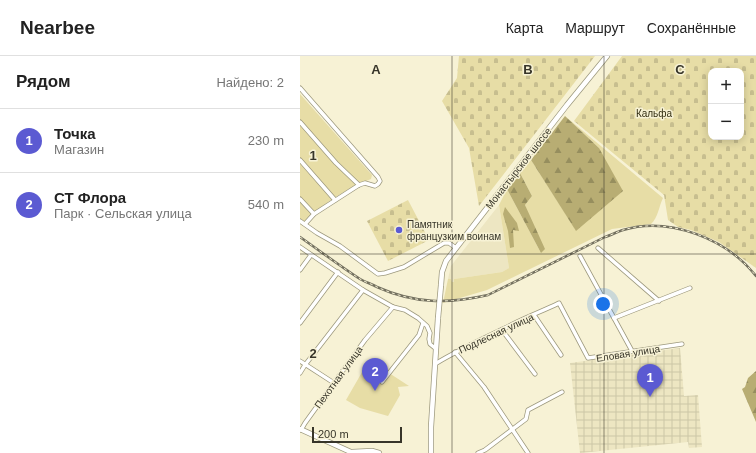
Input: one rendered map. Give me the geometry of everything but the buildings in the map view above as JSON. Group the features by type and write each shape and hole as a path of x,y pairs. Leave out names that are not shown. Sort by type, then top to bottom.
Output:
{"main road":[{"name":"Монастырское шоссе","path":"431,453 435,348 440,284 446,261 607,56"},
{"path":"301,430 352,453 379,453"}],"street":[{"path":"300,88 379,179 378,184 375,186 365,183 359,185 314,214 306,224"},
{"path":"300,122 336,163 359,185"},
{"path":"300,160 335,200"},
{"path":"300,199 314,214"},
{"path":"300,221 340,246 378,274 404,267 444,243 456,248"},
{"path":"300,247 363,290 393,307 405,310 423,323 427,326 430,333 428,339 430,344 435,348"},
{"path":"598,248 659,300"},
{"path":"300,270 312,255"},
{"path":"580,256 632,351"},
{"path":"300,323 338,272"},
{"path":"614,318 690,288"},
{"path":"300,373 363,290"},
{"name":"Подлесная улица","path":"435,364 455,352 559,302"},
{"name":"Еловая улица","path":"559,302 588,358 682,344"},
{"name":"Пехотная улица","path":"301,430 365,340 393,307"},
{"path":"534,315 561,355"},
{"path":"382,382 419,335 423,323"},
{"path":"502,330 535,374"},
{"path":"455,352 484,388 528,453"},
{"path":"300,361 334,383"},
{"path":"478,453 485,450 512,431 526,419 528,410 562,392"}],"shaded area":[{"path":"499,205 509,268 502,272 454,279 454,282 452,282 451,279 448,279 451,266"},
{"path":"680,348 684,396 698,395 702,447 689,448 688,442 580,453 570,363"}],"green space":[{"path":"459,56 595,56 479,206 469,148 442,101 457,78"},
{"name":"Кальфа","path":"622,56 756,56 756,268 719,242 691,230 678,227 668,220 664,195 574,121"},
{"path":"300,94 372,175 371,179 343,192 324,205 303,226 300,224"},
{"path":"565,116 663,198 657,215 651,224 612,229 487,290 443,303 448,279 451,279 452,282 454,282 454,279 502,272 509,268 499,205 507,189 541,253 525,205 532,196 520,173 531,160 576,230 599,148"},
{"path":"565,116 599,148 623,191 576,231 531,160"},
{"path":"520,173 532,196 525,205 545,249 541,253 507,189"},
{"path":"408,200 429,240 388,261 367,221"},
{"path":"505,207 517,223 519,231 513,230 514,247 510,248 508,231 503,214"},
{"path":"369,360 409,386 398,387 400,395 388,416 360,408 346,400"},
{"path":"756,371 756,422 742,389 745,387 748,378"}],"railway":[{"path":"300,237 362,280 391,293 405,297 432,301 459,300 488,295 605,237 623,230 641,226 659,226 678,229 713,241 744,263 756,276"}],"place":[{"name":"Памятник французким воинам","path":"399,230"},
{"name":"СТ Флора","path":"375,391"},
{"name":"Точка","path":"650,397"}]}
